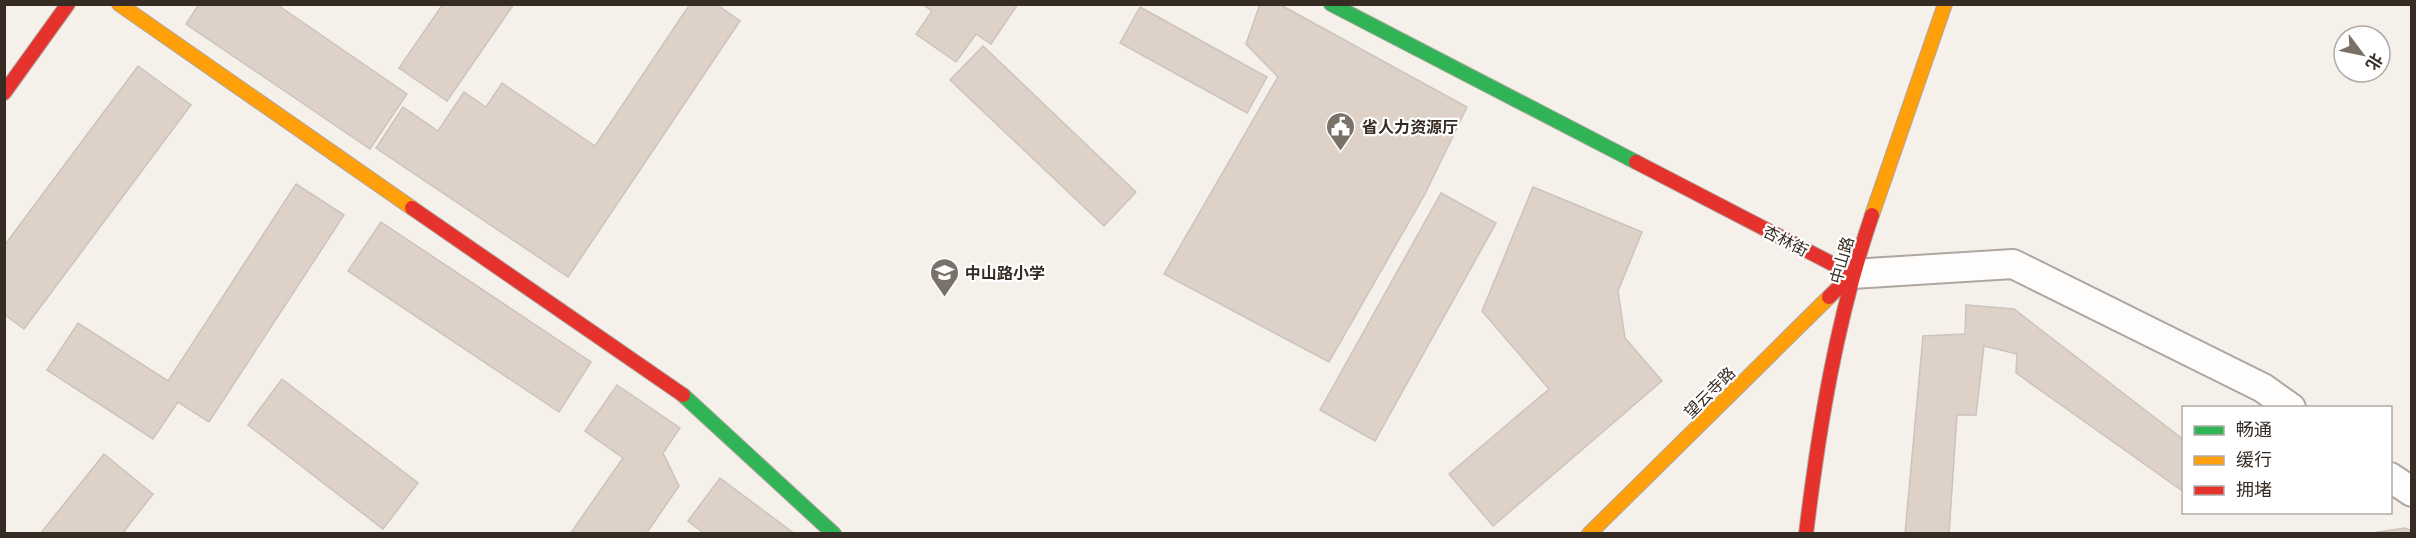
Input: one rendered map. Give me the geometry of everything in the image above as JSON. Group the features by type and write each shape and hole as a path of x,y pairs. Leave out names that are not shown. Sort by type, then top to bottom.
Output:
{"street":[{"path":"4,93 68,4"},
{"path":"119,4 688,399 834,534"},
{"name":"杏林街","path":"1331,4 1852,274"},
{"name":"中山路","path":"1806,534 1815,458 1852,274 1945,4"},
{"path":"1852,274 2013,264 2263,388 2288,406"},
{"name":"望云寺路","path":"1589,534 1852,274"},
{"path":"2392,478 2412,492"}],"building":[{"path":"199,4 276,4 407,94 370,149 186,24"},
{"path":"443,4 514,4 447,101 399,68"},
{"path":"690,4 716,4 740,21 568,277 376,148 403,107 438,131 464,92 486,107 502,83 595,146"},
{"path":"922,4 1018,4 991,44 976,34 956,62 916,34 932,11"},
{"name":"省人力资源厅","path":"1260,4 1279,4 1467,107 1425,194 1329,362 1164,274 1278,77 1246,44"},
{"path":"1140,7 1267,77 1247,113 1120,43"},
{"path":"983,46 1136,192 1104,226 950,80"},
{"path":"138,66 191,105 24,329 4,314 4,246"},
{"path":"296,184 344,215 209,422 178,402 153,439 47,370 78,323 168,381"},
{"path":"1533,187 1642,232 1618,291 1625,338 1662,381 1493,526 1449,474 1549,389 1482,311"},
{"path":"1441,193 1496,223 1375,441 1320,410"},
{"path":"381,222 591,362 559,412 348,271"},
{"path":"1966,305 2014,309 2182,438 2182,491 2016,373 2017,354 1984,346 1976,415 1957,415 1949,534 1905,534 1923,336 1965,334"},
{"path":"282,379 418,483 383,529 248,425"},
{"path":"617,385 680,428 663,453 679,486 646,534 570,534 623,458 585,431"},
{"path":"104,454 153,494 122,534 40,534"},
{"path":"720,478 795,534 705,534 688,521"},
{"path":"2405,528 2412,531 2412,534 2365,534"}],"traffic: fast":[{"path":"1331,4 1636,162"},
{"path":"683,395 834,534"}],"traffic: slow":[{"path":"119,4 412,208"},
{"path":"1872,215 1945,4"},
{"path":"1589,534 1829,297"}],"traffic: jam":[{"path":"4,93 68,4"},
{"path":"1636,162 1852,274 1829,297"},
{"path":"412,208 683,395"},
{"path":"1806,534 1823,412 1839,332 1872,215"}],"place":[{"name":"省人力资源厅","path":"1341,152"},
{"name":"中山路小学","path":"944,298"}]}
